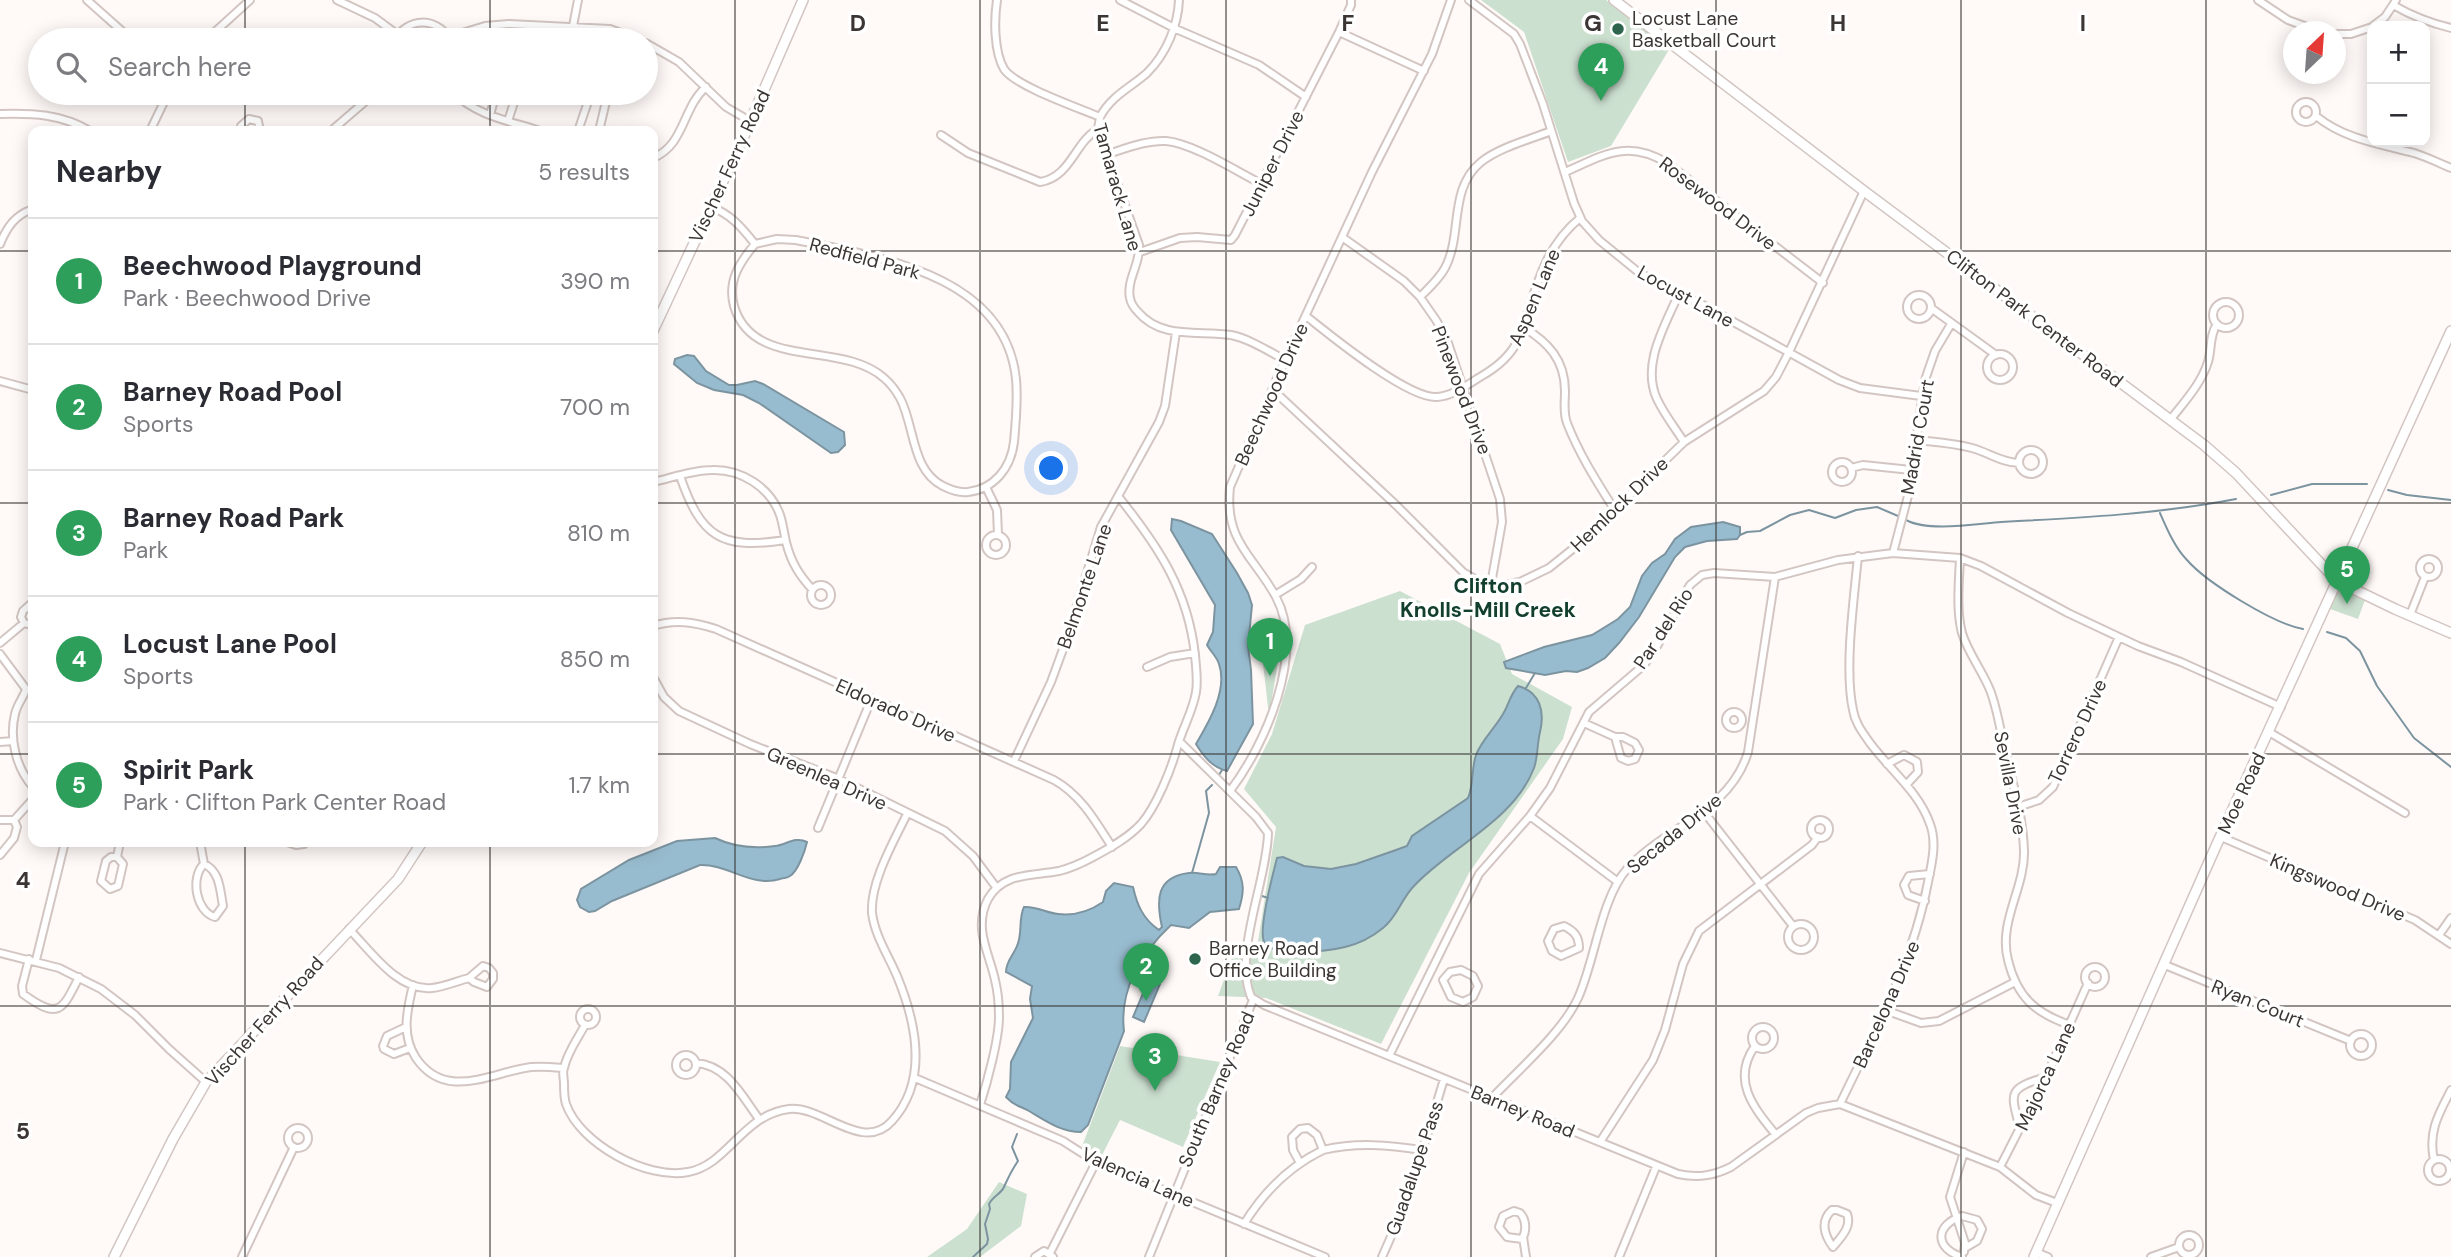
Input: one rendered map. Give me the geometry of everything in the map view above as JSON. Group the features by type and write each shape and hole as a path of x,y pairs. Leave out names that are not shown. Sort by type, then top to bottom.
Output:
{"street":[{"path":"87,0 118,28"},
{"path":"219,28 250,0"},
{"path":"337,0 375,18 387,28"},
{"path":"573,26 578,0"},
{"name":"Vischer Ferry Road","path":"658,320 803,0"},
{"name":"Tamarack Lane","path":"997,0 999,59 1005,72 1018,82 1100,117 1098,129 1140,252 1129,288 1131,303 1146,320 1176,332 1230,335 1247,340 1285,360"},
{"path":"1120,0 1176,29 1259,65 1306,97"},
{"path":"1100,117 1113,98 1147,72 1176,29 1179,0"},
{"name":"Juniper Drive","path":"1140,252 1180,238 1231,240 1339,32 1351,5 1350,0"},
{"name":"Beechwood Drive","path":"1230,791 1248,768 1264,736 1278,691 1287,637 1282,610 1275,595 1247,557 1236,534 1228,507 1230,487 1342,237 1424,71 1451,0"},
{"name":"Locust Lane","path":"1469,0 1505,27 1520,44 1580,218 1599,240 1637,271 1849,384 1921,396"},
{"name":"Clifton Park Center Road","path":"1614,0 2204,445 2236,473 2337,581 2451,633"},
{"path":"2258,0 2291,21"},
{"path":"2380,21 2395,2 2428,23 2451,28"},
{"path":"405,28 424,22 439,28"},
{"path":"480,28 509,24 598,28"},
{"path":"2346,34 2367,29"},
{"path":"1339,32 1424,71"},
{"path":"658,50 679,62 726,107 750,121"},
{"path":"658,156 664,153 680,132 692,101 706,87"},
{"path":"152,126 163,105"},
{"path":"337,126 361,105"},
{"path":"470,105 524,126"},
{"path":"490,115 493,105"},
{"path":"508,121 513,105"},
{"path":"580,126 587,105"},
{"path":"599,126 605,105"},
{"path":"0,114 47,114 82,126"},
{"path":"2316,116 2335,130 2353,137 2418,154 2451,168"},
{"path":"241,126 248,119 258,121 259,126"},
{"path":"941,135 968,153 1040,182 1050,181 1061,173 1089,136 1098,129"},
{"path":"1420,297 1446,267 1454,239 1456,212 1462,189 1470,173 1498,152 1551,131"},
{"path":"1108,154 1143,143 1181,143 1260,183"},
{"name":"Rosewood Drive","path":"1565,172 1613,153 1640,150 1650,153 1667,163 1823,283"},
{"name":"Hemlock Drive","path":"1491,584 1512,584 1549,568 1584,540 1684,442 1764,391 1776,377 1789,352 1864,191"},
{"path":"711,207 735,221 755,244 737,270 732,292 734,307 745,328 764,342 861,364 882,376 901,400 920,460 930,477 939,484 962,492 986,487 997,510 998,535"},
{"path":"0,244 8,227 16,218 28,212"},
{"name":"Aspen Lane","path":"1306,316 1398,383 1427,397 1444,397 1463,388 1504,360 1516,344 1549,253 1569,227 1580,218"},
{"name":"Pinewood Drive","path":"1342,237 1385,265 1420,297 1446,337 1500,499 1501,533 1491,584"},
{"name":"Redfield Park","path":"755,244 776,239 796,240 904,266 946,283 981,306 999,330 1010,353 1016,377 1017,402 1013,451 998,479 986,487"},
{"path":"1679,293 1660,337 1651,369 1658,401 1684,442"},
{"path":"2223,303 2234,305 2239,313 2236,322 2226,328 2217,324 2213,316 2216,308 2223,303"},
{"path":"1931,308 1996,355 2005,355 2012,361 2012,373 2005,379 1996,379 1989,373 1989,361 1996,355"},
{"name":"Madrid Court","path":"1893,554 1908,496 1921,396 1931,361 1951,324"},
{"path":"2171,419 2199,382 2209,359 2212,334 2217,324"},
{"path":"1523,327 1541,338 1560,363 1565,380 1567,422 1596,481 1614,509"},
{"name":"Moe Road","path":"2035,1254 2451,331"},
{"name":"Belmonte Lane","path":"1014,761 1051,682 1066,641 1095,541 1150,443 1162,414 1176,332"},
{"path":"0,381 28,389"},
{"path":"1273,390 1463,572 1480,582 1491,584"},
{"path":"1916,440 1974,448 2012,463 2019,463"},
{"path":"2029,449 2038,451 2044,461 2041,469 2034,474 2025,472 2019,463 2022,454 2029,449"},
{"path":"1851,468 1863,465 1911,470"},
{"path":"658,481 709,469 726,470 754,482 780,514 785,540 797,573 812,589"},
{"path":"680,476 690,506 711,531 739,543 757,544 785,540"},
{"path":"980,1105 999,1020 995,980 981,929 984,909 996,887 1020,876 1069,869 1112,846 1135,829 1148,815 1167,775 1196,691 1195,653 1185,603 1148,534 1118,496"},
{"name":"Par del Rio","path":"1389,1056 1479,874 1530,816 1555,780 1593,708 1644,665 1695,580 1714,573 1775,577 1858,556 1893,554 1960,558 1981,566 2119,637 2281,707"},
{"name":"Barcelona Drive","path":"1840,1104 1885,1010 1916,936 1925,901 1933,846 1931,825 1907,784 1861,731 1852,710 1851,664 1858,556"},
{"name":"Sevilla Drive","path":"1960,558 1962,633 1992,694 2021,817 2023,862 2005,944 2015,982 2026,999 2040,1013 2070,1025"},
{"path":"1275,595 1301,579 1312,567"},
{"name":"Secada Drive","path":"1491,1099 1554,1032 1578,998 1618,882 1639,858 1704,812 1739,774 1748,752 1775,577"},
{"path":"2410,615 2425,577"},
{"path":"24,623 21,617 28,606"},
{"name":"Eldorado Drive","path":"658,624 687,622 716,629 871,700 1014,761 1071,791 1112,846"},
{"path":"24,623 28,624"},
{"path":"0,643 24,623"},
{"name":"Torrero Drive","path":"2018,807 2039,800 2053,787 2119,637"},
{"path":"1147,667 1170,657 1195,653"},
{"path":"0,654 26,689 15,712 13,741 22,771 28,780"},
{"name":"Greenlea Drive","path":"658,686 664,697 679,711 750,744 839,779 945,831 961,844 996,887"},
{"path":"818,828 871,700"},
{"path":"1584,723 1635,743 1639,750 1635,760 1621,758 1615,737"},
{"path":"1742,723 1752,725"},
{"path":"2269,732 2405,813"},
{"path":"0,741 13,741"},
{"path":"1179,741 1268,833 1248,944 1247,980 1254,1000"},
{"path":"1887,764 1904,755 1917,762 1918,772 1907,784"},
{"path":"0,820 14,820 28,805"},
{"path":"1704,812 1793,926"},
{"path":"585,1025 563,1069 565,1103 590,1138 615,1155 650,1170 676,1173 709,1164 759,1119 774,1111 793,1108 860,1132 878,1131 892,1122 915,1078 914,1028 897,976 877,934 872,909 877,882 907,814"},
{"path":"1530,816 1618,882"},
{"path":"0,855 16,834 14,820"},
{"path":"1600,1142 1653,1060 1665,1030 1683,964 1699,931 1812,845 1818,837"},
{"name":"Kingswood Drive","path":"2221,837 2394,911 2451,944"},
{"path":"64,847 32,960 22,986 23,994 53,1010 60,1009 65,1006 79,977"},
{"path":"117,858 119,847"},
{"path":"201,847 204,864"},
{"name":"Vischer Ferry Road","path":"114,1257 173,1139 206,1082 398,879 419,847"},
{"path":"111,857 117,858 123,864 121,876 118,886 110,890 101,881 102,872 106,861 111,857"},
{"path":"204,864 212,868 217,876 223,906 215,917 202,910 198,895 196,878 204,864"},
{"path":"1925,901 1911,898 1904,885 1909,876 1930,874"},
{"path":"2439,935 2451,918"},
{"path":"1804,924 1811,929 1814,937 1810,947 1801,950 1790,945 1787,937 1793,926 1804,924"},
{"path":"1564,926 1573,930 1578,938 1579,948 1561,956 1552,951 1548,941 1554,929 1564,926"},
{"path":"349,929 397,976 413,985 433,988 469,978"},
{"path":"1579,948 1593,957"},
{"path":"0,953 32,960 79,977 119,1001 206,1082"},
{"name":"Ryan Court","path":"2165,965 2351,1041"},
{"path":"1430,974 1443,980 1451,997 1460,1002 1470,999 1478,986 1473,976 1461,970 1451,972 1443,980"},
{"path":"1885,1010 1921,1023 1939,1021 2015,982"},
{"name":"Majorca Lane","path":"2000,1167 2046,1077 2088,983"},
{"path":"413,985 406,1027 410,1048 429,1071 451,1082 465,1082 497,1077 531,1067 563,1069"},
{"name":"Barney Road","path":"1254,1000 1656,1167 1694,1177 1718,1174 1806,1113 1840,1104"},
{"name":"South Barney Road","path":"1149,1257 1254,1000"},
{"path":"406,1027 387,1036 383,1046 394,1054 410,1048"},
{"path":"1755,1046 1745,1063 1747,1093 1776,1135"},
{"path":"696,1063 705,1064 731,1080 759,1119"},
{"path":"2020,1129 2013,1106 2013,1095 2018,1088 2046,1077"},
{"name":"Valencia Lane","path":"915,1078 1063,1142 1096,1162 1325,1257"},
{"name":"Guadalupe Pass","path":"1382,1257 1408,1198 1444,1079"},
{"path":"2434,1160 2431,1138 2451,1090"},
{"path":"1840,1104 2000,1167 2036,1195 2057,1203"},
{"path":"1300,1163 1292,1142 1295,1132 1300,1129 1313,1130 1323,1150"},
{"path":"1244,1224 1268,1191 1300,1163 1323,1150 1384,1144 1422,1150"},
{"path":"242,1257 294,1147"},
{"path":"1964,1152 1950,1197 1955,1218 1965,1248 1963,1257 1946,1249 1941,1240 1944,1230 1955,1218 1969,1217 1981,1225 1981,1235 1978,1241 1965,1248"},
{"path":"1035,1257 1044,1251 1052,1255 1096,1162"},
{"path":"1619,1257 1656,1167"},
{"path":"1828,1257 1846,1231 1849,1221 1847,1214 1837,1210 1828,1214 1824,1221 1827,1238 1833,1247"},
{"path":"1523,1237 1510,1238 1502,1233 1499,1224 1505,1214 1514,1211 1524,1216 1526,1257"},
{"path":"2151,1257 2179,1247"},
{"path":"2035,1254 2049,1257"}],"green space":[{"path":"1481,0 1606,0 1670,48 1611,146 1568,162 1524,32"},
{"path":"2339,586 2365,600 2358,619 2330,609"},
{"path":"1400,591 1500,644 1512,674 1572,707 1563,739 1469,873 1381,1044 1266,998 1218,996 1233,955 1256,954 1276,827 1244,789 1272,734 1305,625"},
{"path":"1283,632 1269,716 1260,637"},
{"path":"1120,1046 1220,1062 1183,1147 1120,1120 1100,1159 1081,1149"},
{"path":"999,1182 1027,1194 1021,1226 980,1257 927,1257 967,1229"}],"water":[{"path":"694,356 706,371 729,385 755,381 763,384 844,432 845,445 838,452 831,453 759,403 743,395 714,390 697,383 674,364 675,359"},
{"path":"1172,519 1212,534 1237,573 1252,605 1248,646 1253,724 1227,771 1209,761 1196,744 1216,706 1221,684 1219,664 1207,645 1213,632 1215,605 1171,530"},
{"path":"1723,522 1740,527 1737,539 1707,541 1685,547 1675,557 1639,617 1605,658 1577,672 1545,675 1506,668 1504,662 1544,647 1592,635 1618,619 1630,607 1642,576 1652,563 1665,554 1675,539 1691,527"},
{"path":"1518,686 1536,698 1542,717 1534,768 1525,787 1512,803 1429,872 1410,891 1388,923 1370,937 1345,947 1314,951 1288,952 1269,947 1264,942 1263,925 1277,858 1283,857 1304,866 1331,869 1356,864 1407,846 1412,836 1468,798 1478,750 1503,714"},
{"path":"715,838 752,847 775,846 795,840 807,842 798,865 787,877 760,880 700,865 612,901 595,911 589,912 580,907 577,900 581,889 629,860 677,841"},
{"path":"1220,867 1236,867 1239,872 1243,888 1239,909 1210,912 1189,928 1171,925 1150,948 1134,973 1129,987 1123,1016 1124,1031 1088,1125 1081,1132 1060,1128 1009,1100 1006,1097 1010,1089 1011,1062 1033,1018 1030,999 1032,986 1006,972 1019,941 1024,907 1058,914 1082,912 1103,902 1106,891 1114,883 1133,887 1142,911 1159,930 1162,927 1159,899 1164,885 1178,875 1216,874"},
{"path":"1149,979 1160,984 1144,1022 1133,1017"}],"waterway":[{"path":"2271,495 2312,484 2367,484"},
{"path":"2388,490 2451,500"},
{"path":"1906,520 1926,526 1965,525 2148,512 2236,499"},
{"path":"1740,535 1760,531 1790,515 1809,510 1835,518 1856,510 1877,507 1898,516"},
{"path":"2160,513 2179,550 2209,580 2259,611 2303,629"},
{"path":"2327,632 2346,638 2360,651 2377,686 2414,738 2451,767"},
{"path":"1526,688 1535,673"},
{"path":"1219,775 1222,770"},
{"path":"1192,873 1209,813 1206,791 1212,785"},
{"path":"1262,896 1268,898"},
{"path":"973,1257 987,1244 985,1224 989,1204 1003,1189 1018,1161 1012,1147 1017,1134"}],"place":[{"name":"Locust Lane Basketball Court","path":"1618,29"},
{"name":"Locust Lane Pool","path":"1601,101"},
{"name":"Spirit Park","path":"2347,604"},
{"name":"Beechwood Playground","path":"1270,676"},
{"name":"Barney Road Office Building","path":"1195,959"},
{"name":"Barney Road Pool","path":"1146,1001"},
{"name":"Barney Road Park","path":"1155,1091"}],"district":[{"name":"Clifton Knolls-Mill Creek","path":"1488,598"}]}
